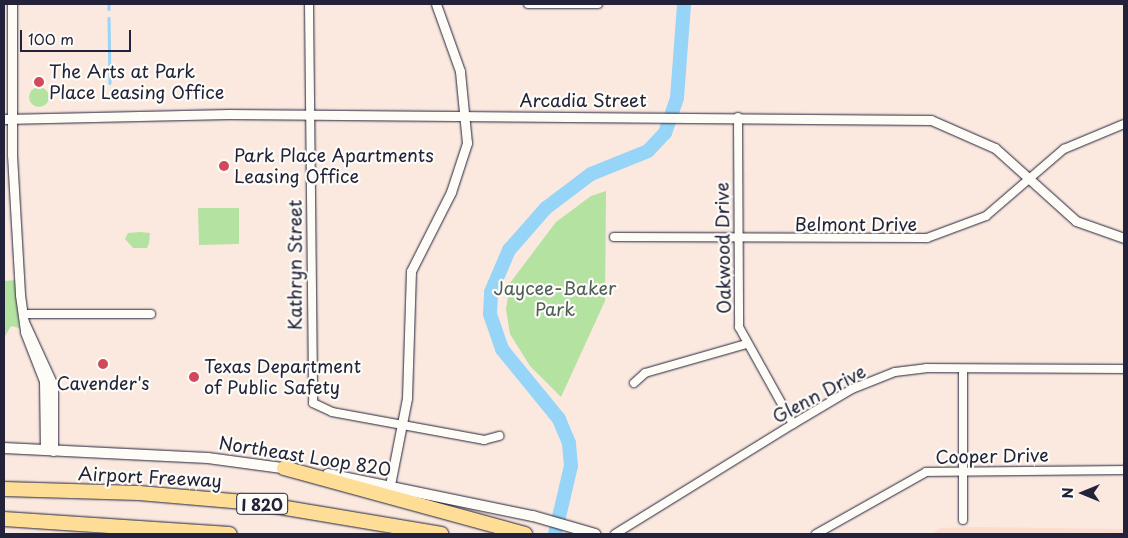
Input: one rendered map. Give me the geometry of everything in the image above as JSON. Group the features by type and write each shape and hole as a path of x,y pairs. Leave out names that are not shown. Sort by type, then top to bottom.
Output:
{"highway":[{"path":"284,468 525,534"},
{"name":"Airport Freeway","path":"4,491 256,503 441,534"},
{"name":"I 820","path":"4,519 230,534"}],"main road":[{"name":"Northeast Loop 820","path":"4,448 208,458 284,468 390,485 533,516 580,528 595,534"}],"street":[{"path":"12,4 8,119 24,318 53,385 49,450"},
{"name":"Kathryn Street","path":"309,4 313,403 332,412 402,426"},
{"path":"390,485 402,426 409,367 411,271 462,166 467,116 460,71 436,4"},
{"path":"528,4 598,4"},
{"name":"Arcadia Street","path":"8,119 309,114 931,120 988,144 1076,221 1124,238"},
{"name":"Oakwood Drive","path":"738,118 737,309 746,344 793,424"},
{"name":"Belmont Drive","path":"614,237 736,239 927,238 986,216 1064,149 1124,124"},
{"path":"24,318 151,314"},
{"path":"634,383 645,373 746,344"},
{"path":"963,368 963,520"},
{"name":"Glenn Drive","path":"614,534 793,424 852,390 895,372 963,368 1124,369"},
{"path":"402,426 484,440 499,436"},
{"name":"Cooper Drive","path":"816,534 914,476 962,470 1124,470"}],"shaded area":[{"path":"941,528 1124,529 1124,534 931,534"}],"green space":[{"path":"39,87 46,90 49,97 46,104 39,107 32,104 29,97 32,90"},
{"name":"Jaycee-Baker Park","path":"606,191 605,301 561,397 530,366 510,334 506,309 510,283 556,222 591,196"},
{"path":"198,208 239,208 239,244 199,245"},
{"path":"128,233 150,233 147,248 133,248 125,239"},
{"path":"16,280 19,328 11,326 4,338 4,281"}],"waterway":[{"path":"109,4 109,9"},
{"path":"555,534 571,466 569,443 559,419 502,349 490,314 491,292 509,250 546,208 591,174 648,151 665,133 677,98 684,4"},
{"path":"109,18 110,83"}],"place":[{"name":"The Arts at Park Place Leasing Office","path":"39,82"},
{"name":"Park Place Apartments Leasing Office","path":"224,166"},
{"name":"Cavender's","path":"103,364"},
{"name":"Texas Department of Public Safety","path":"194,377"}]}
